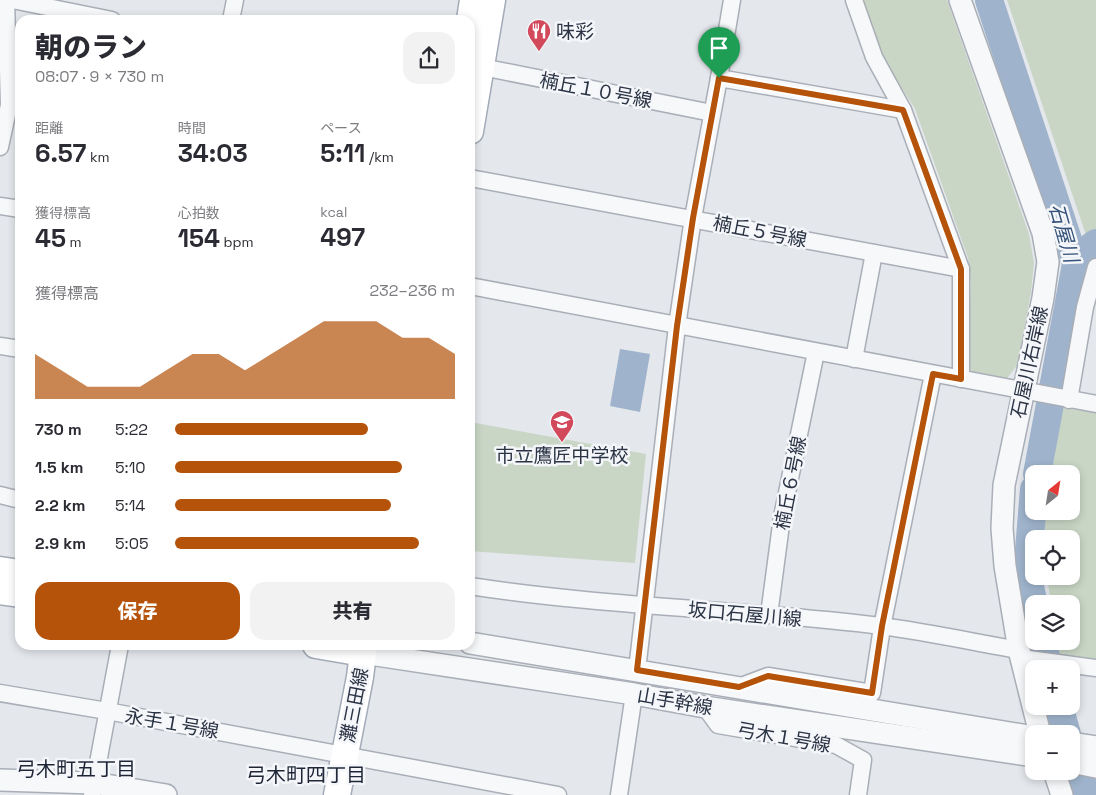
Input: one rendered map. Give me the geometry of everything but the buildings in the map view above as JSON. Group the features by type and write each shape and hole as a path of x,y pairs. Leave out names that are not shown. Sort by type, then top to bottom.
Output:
{"main road":[{"path":"471,15 473,0"},
{"path":"475,66 492,0"},
{"path":"0,570 15,572"},
{"path":"0,590 15,593"},
{"name":"灘三田線","path":"337,795 353,756 372,650"},
{"name":"灘三田線","path":"353,756 356,795"}],"street":[{"path":"0,147 9,105 6,0"},
{"path":"12,0 87,15"},
{"path":"232,15 235,0"},
{"path":"637,670 677,326 693,218 732,0"},
{"path":"854,0 874,57 903,110 961,269 961,379"},
{"name":"石屋川右岸線","path":"960,0 1043,233 1048,262 1032,392 1004,485 1002,528 1005,566 1026,656 1038,725"},
{"name":"楠丘１０号線","path":"475,66 712,113"},
{"path":"719,78 903,110"},
{"name":"楠丘５号線","path":"475,179 961,269"},
{"path":"0,206 15,208"},
{"path":"854,359 874,253"},
{"path":"1066,399 1085,307 1096,267"},
{"path":"475,287 1096,404"},
{"path":"0,346 15,348"},
{"name":"楠丘６号線","path":"769,615 782,517 816,352"},
{"path":"739,687 768,676 872,693 882,626 933,374"},
{"path":"0,495 15,499"},
{"name":"坂口石屋川線","path":"475,587 528,595 882,626 1026,656 1096,668"},
{"name":"山手幹線","path":"475,644 1025,735"},
{"path":"93,789 119,650"},
{"name":"山手幹線","path":"372,650 705,707 1025,755"},
{"name":"永手１号線","path":"0,693 107,711 558,795"},
{"path":"619,795 634,694"},
{"name":"弓木１号線","path":"705,707 718,725 836,745 863,760 858,795"},
{"path":"1080,744 1096,747"},
{"path":"1080,764 1096,767"},
{"path":"0,780 166,795"},
{"path":"1057,780 1062,795"}],"green space":[{"path":"861,0 947,0 1029,234 1034,263 1031,292 1018,364 1006,380 972,372 966,359 971,286 968,258 915,109 886,63"},
{"path":"1007,0 1096,0 1096,236 1088,241"},
{"path":"1062,408 1096,412 1096,660 1059,654 1058,650 1080,650 1080,595 1050,595 1048,585 1080,585 1080,530 1045,530 1045,520 1080,520 1080,465 1052,465"},
{"path":"475,423 646,454 635,563 475,551"}],"water":[{"path":"620,349 650,354 640,412 610,406"}],"waterway":[{"name":"石屋川","path":"989,0 1076,264 1039,465"},
{"path":"1076,264 1088,249 1096,243"},
{"name":"石屋川","path":"1031,520 1027,574 1032,595"},
{"name":"石屋川","path":"1044,650 1047,660"},
{"name":"石屋川","path":"1062,715 1064,725"},
{"name":"石屋川","path":"1080,776 1086,795"}],"place":[{"name":"味彩","path":"539,52"},
{"name":"市立鷹匠中学校","path":"562,443"}],"district":[{"name":"弓木町五丁目","path":"76,769"},
{"name":"弓木町四丁目","path":"306,775"}],"route":[{"path":"719,78 903,110 961,269 961,379 933,374 882,626 872,693 768,676 739,687 637,670 677,326 693,218 719,78"}]}
